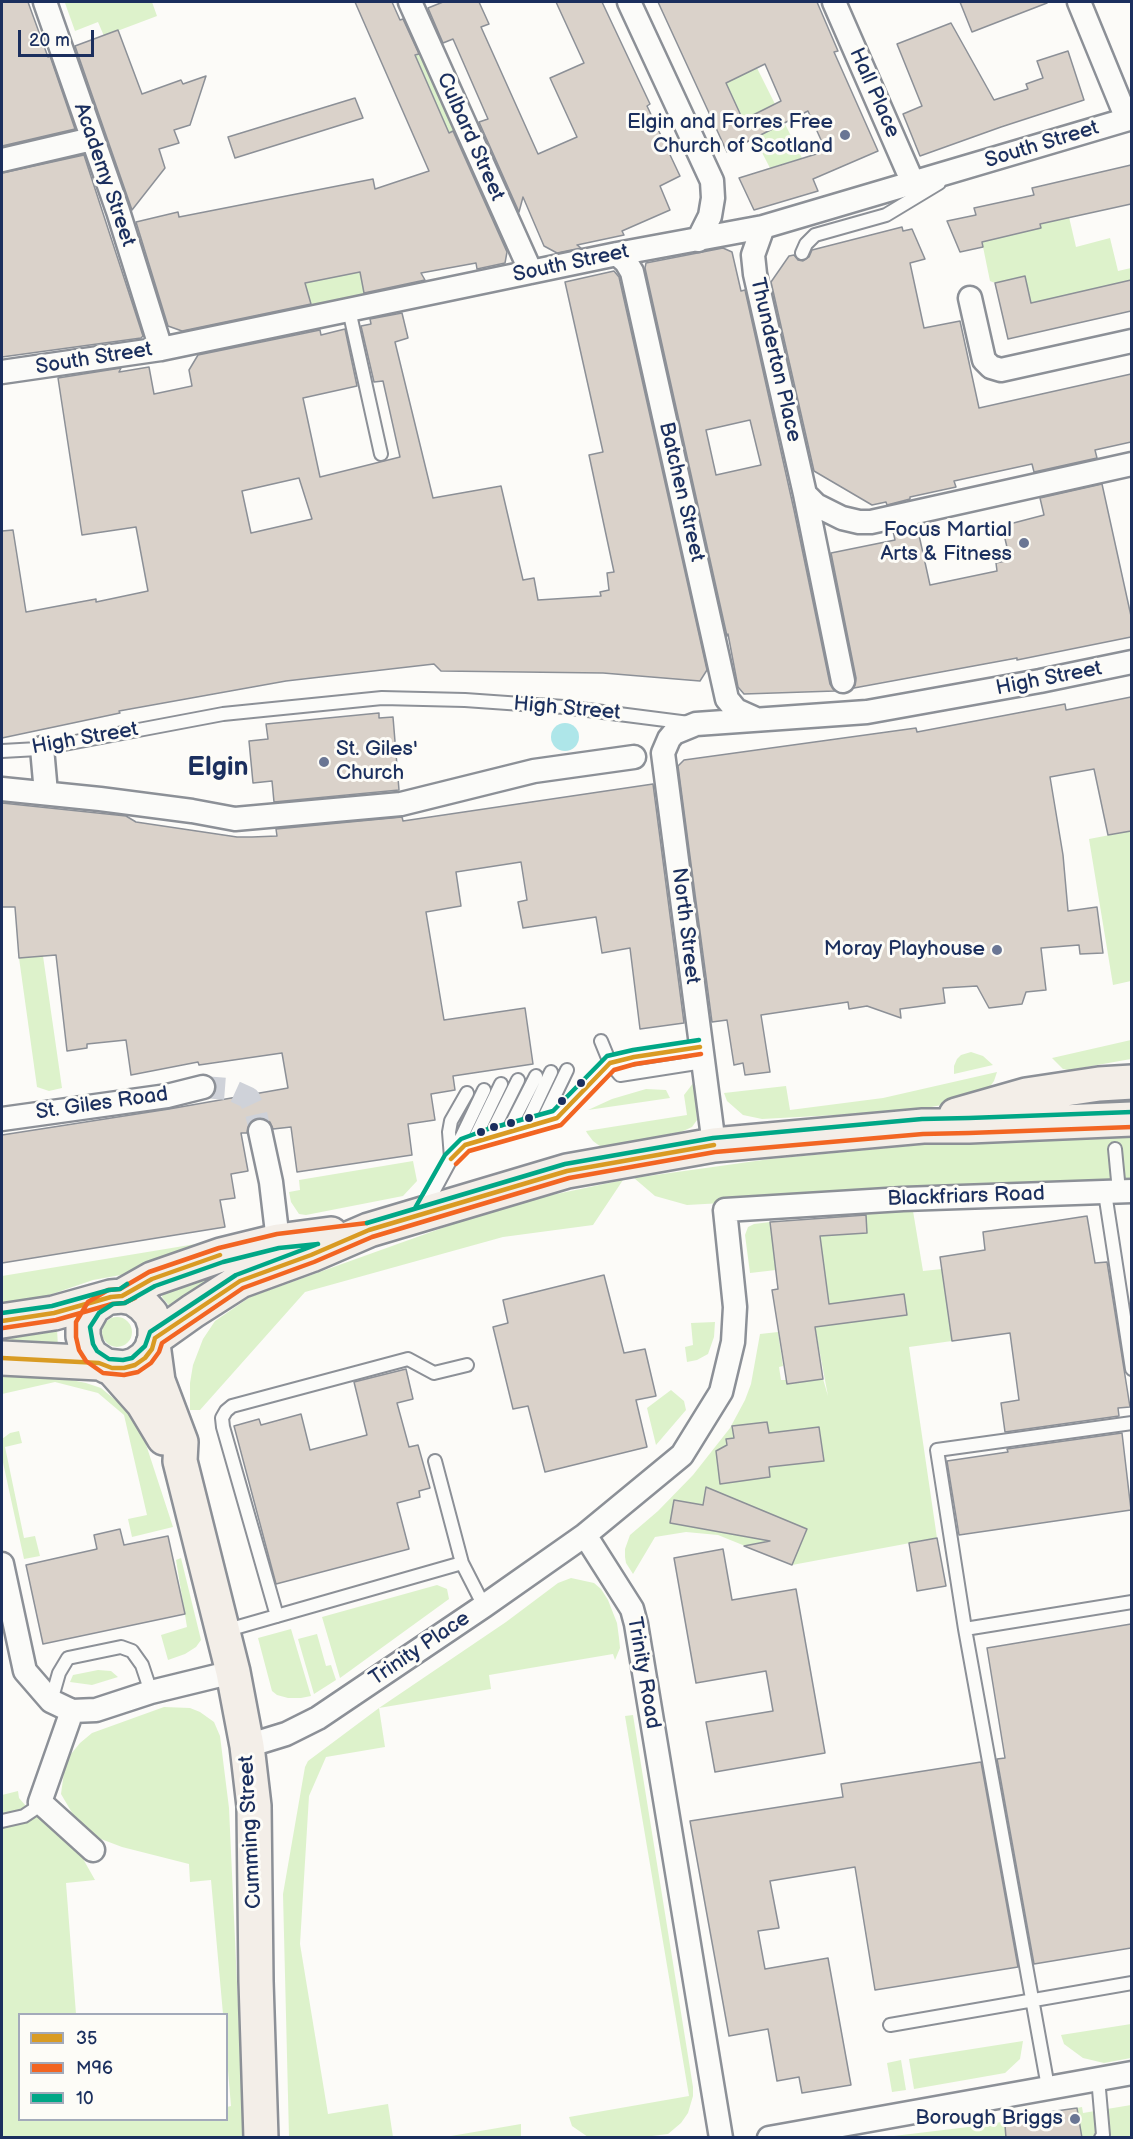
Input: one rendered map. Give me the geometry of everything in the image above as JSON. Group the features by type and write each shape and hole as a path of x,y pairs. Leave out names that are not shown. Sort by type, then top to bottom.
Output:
{"main road":[{"path":"923,1126 1026,1095 1100,1084 1131,1082"},
{"path":"154,1341 193,1311 240,1281 369,1230 422,1212 567,1171 714,1146 923,1126 1131,1119"},
{"path":"106,1365 91,1356 83,1336 83,1325 93,1307 152,1279 220,1255 278,1241 369,1230"},
{"path":"2,1322 54,1313 112,1298 133,1298 151,1314 155,1326 154,1341 145,1358 135,1365 124,1368 2,1358"},
{"name":"Cumming Street","path":"154,1341 158,1381 181,1442 180,1461 233,1671 247,1746 254,1817 261,2138"},
{"name":"Cumming Street","path":"106,1365 143,1402 168,1446 180,1461"}],"street":[{"name":"Academy Street","path":"45,2 118,211 161,349"},
{"name":"Culbard Street","path":"410,2 531,272"},
{"path":"629,2 712,181 713,198 710,216 698,240"},
{"name":"Hall Place","path":"834,2 913,183"},
{"path":"1079,2 1129,118"},
{"name":"South Street","path":"11,366 161,349 617,254 763,227 1129,118"},
{"path":"2,160 92,139"},
{"name":"Thunderton Place","path":"763,227 753,255 754,274 805,494 843,681"},
{"name":"Batchen Street","path":"617,254 632,272 727,699 736,710 756,719"},
{"path":"970,298 984,360 991,367 1001,370 1131,341"},
{"path":"805,494 824,510 849,521 886,520 1131,464"},
{"name":"High Street","path":"696,724 867,712 1131,662"},
{"name":"North Street","path":"696,724 674,734 669,739 663,753 714,1146"},
{"path":"42,748 46,793"},
{"path":"2,789 181,810 235,819 401,804 534,771 634,757"},
{"name":"St. Giles Road","path":"2,1119 167,1096 203,1087"},
{"path":"260,1131 271,1182 278,1241"},
{"name":"Blackfriars Road","path":"585,1535 682,1455 721,1392 733,1342 735,1307 724,1210 801,1204 1118,1192"},
{"name":"Trinity Place","path":"247,1746 286,1734 318,1718 585,1535"},
{"name":"Trinity Road","path":"585,1535 632,1609 636,1624 721,2138"},
{"path":"2,1564 25,1671 51,1701 72,1711 96,1710 151,1692 233,1671"},
{"path":"72,1711 40,1802 93,1850"},
{"path":"769,2138 833,2132 1048,2087 1131,2073"}],"lane":[{"path":"802,253 807,241 820,233 886,215 961,169"},
{"path":"349,310 381,454"},
{"name":"High Street","path":"2,751 42,748 223,714 382,698 465,700 564,707 696,724"},
{"path":"634,1057 619,1054 601,1041 610,1063 620,1075 701,1055"},
{"path":"451,1159 465,1145 557,1118 610,1063 634,1057 701,1055"},
{"path":"541,1124 567,1070"},
{"path":"525,1127 551,1072"},
{"path":"508,1131 536,1076"},
{"path":"490,1136 518,1080"},
{"path":"473,1142 501,1084"},
{"path":"422,1212 451,1159 484,1090"},
{"path":"451,1159 449,1132 451,1121 466,1093"},
{"path":"1115,1149 1131,1369"},
{"path":"277,1616 224,1427 222,1418 226,1412 232,1407 408,1359 434,1373 467,1365"},
{"path":"1048,2087 965,1629 937,1450 1131,1423"},
{"path":"435,1461 462,1563 484,1606"},
{"path":"222,1632 462,1563"},
{"path":"965,1629 1131,1602"},
{"path":"51,1701 59,1673 68,1658 121,1647 132,1651 142,1665 151,1692"},
{"path":"2,1821 24,1816 40,1802"},
{"path":"890,2025 1131,1983"},
{"path":"1098,2078 1103,2135 1101,2138"}],"green space":[{"path":"152,2 157,16 104,36 98,22 75,31 65,3"},
{"path":"414,42 454,131 449,133 410,43"},
{"path":"757,68 802,158 770,168 755,139 752,140 726,83"},
{"path":"1069,217 1076,247 1110,238 1118,271 1131,268 1131,280 1031,303 1025,276 995,283 990,281 982,242 1041,228 1040,224"},
{"path":"360,272 364,294 311,305 305,283"},
{"path":"1131,831 1131,981 1113,985 1089,839"},
{"path":"43,956 62,1088 49,1091 37,1087 19,958"},
{"path":"1131,1040 1131,1059 1069,1070 1063,1069 1052,1058"},
{"path":"971,1052 983,1056 993,1065 954,1074 957,1059"},
{"path":"997,1072 987,1091 947,1104 910,1111 762,1119 743,1115 727,1101 724,1093 786,1086 790,1110 883,1098"},
{"path":"694,1082 697,1120 692,1127 681,1132 601,1147 586,1131 687,1115 684,1095"},
{"path":"646,1089 666,1090 670,1098 588,1110 612,1099"},
{"path":"1131,1130 1131,1180 687,1205 655,1196 634,1178 770,1159 951,1142"},
{"path":"413,1161 417,1181 403,1196 306,1215 299,1214 291,1202 289,1192 300,1190 299,1180"},
{"path":"623,1180 593,1225 503,1237 305,1292 200,1410 190,1410 193,1365 203,1339 215,1321 250,1297 509,1204"},
{"path":"913,1211 923,1271 942,1269 952,1341 909,1347 937,1538 792,1565 718,1535 686,1532 655,1537 633,1574 625,1557 630,1535 658,1511 693,1475 730,1428 751,1384 760,1334 778,1332 783,1366 779,1367 781,1380 786,1380 787,1384 823,1379 828,1396 815,1327 803,1233 836,1229 834,1214 840,1214 842,1234 867,1232 865,1212"},
{"path":"770,1222 776,1270 750,1273 745,1235 748,1227"},
{"path":"214,1241 160,1268 93,1280 29,1302 2,1303 2,1276"},
{"path":"230,1268 171,1308 162,1297 163,1292"},
{"path":"117,1317 128,1321 132,1332 128,1343 117,1347 106,1343 102,1332 106,1321"},
{"path":"715,1322 714,1337 708,1354 687,1362 685,1347 693,1345 691,1323"},
{"path":"57,1329 58,1347 2,1351 2,1340"},
{"path":"2,1377 57,1377 86,1383 101,1388 125,1408 138,1420 173,1527 132,1537 128,1519 147,1515 124,1415 98,1393 55,1382 2,1394"},
{"path":"671,1390 684,1401 686,1410 656,1445 647,1408"},
{"path":"19,1431 22,1443 5,1447 24,1538 35,1536 40,1556 24,1559 2,1458 2,1439 10,1433"},
{"path":"181,1558 201,1640 196,1647 185,1654 168,1660 161,1635 187,1627 176,1560"},
{"path":"571,1578 594,1583 608,1600 617,1623 619,1638 620,1648 615,1660 613,1654 489,1675 491,1689 379,1708 506,1622 558,1583"},
{"path":"437,1585 447,1589 449,1599 340,1678 322,1617"},
{"path":"291,1629 311,1696 288,1698 272,1691 258,1638"},
{"path":"317,1634 326,1666 331,1665 336,1680 314,1694 298,1639"},
{"path":"98,1670 111,1671 118,1677 92,1685 70,1682 73,1675"},
{"path":"164,1707 190,1708 200,1712 214,1722 220,1736 229,1808 244,2137 2,2138 2,1795 18,1791 19,1798 26,1806 63,1835 82,1857 95,1880 66,1883 76,2013 18,2013 18,2121 228,2121 228,2107 231,2106 228,2071 228,2013 223,2013 211,1880 190,1882 189,1864 122,1847 93,1836 78,1823 61,1794 64,1772 71,1754 92,1733"},
{"path":"379,1708 385,1747 326,1757 309,1796 300,1944 328,2114 388,2104 393,2137 289,2137 283,1894 305,1767 308,1761"},
{"path":"633,1715 693,2096 688,2113 681,2123 668,2134 644,2137 588,2137 572,2126 569,2117 689,2096 625,1716"},
{"path":"1131,2024 1131,2058 1104,2063 1083,2058 1064,2044 1061,2035"},
{"path":"1023,2041 1020,2059 1005,2073 914,2089 909,2059"},
{"path":"901,2060 906,2090 892,2092 887,2063"},
{"name":"Borough Briggs","path":"1131,2105 1131,2137 877,2138 985,2125 1082,2107 1083,2113"},
{"path":"521,2124 521,2137 445,2137"}],"water":[{"path":"565,723 575,727 579,737 575,747 565,751 555,747 551,737 555,727"}],"building":[{"path":"2,2 28,2 48,57 50,56 75,129 2,146"},
{"path":"355,2 392,2 400,20 403,19 419,54 415,55 449,133 453,131 507,252 505,263 477,269 476,263 421,273 425,280 364,293 360,272 305,283 311,304 182,331 168,326 136,222 178,212 179,217 373,179 375,189 429,171"},
{"path":"443,2 479,2 489,24 481,27 538,154 577,137 550,78 584,63 556,2 602,2 650,104 647,106 680,176 660,186 670,210 622,231 624,235 577,245 581,248 557,253 544,246 523,197 519,212 479,122 488,119 453,39 443,43 428,8"},
{"path":"658,2 817,2 838,51 834,52 878,151 813,179 818,191 754,210 739,178 826,151 808,111 727,152","holes":["765,64 781,101 743,120 726,83"]},
{"path":"960,2 1047,2 1047,3 972,32"},
{"path":"951,23 994,100 1028,89 1026,84 1043,78 1037,61 1068,51 1084,100 920,156 903,114 922,106 897,44"},
{"path":"118,30 142,94 181,80 183,84 206,76 190,125 174,130 179,143 159,149 165,168 132,210 75,46"},
{"path":"355,98 363,118 235,158 228,137"},
{"path":"84,155 143,336 2,357 2,173"},
{"path":"1131,165 1131,204 1040,224 1041,228 982,242 983,247 960,252 947,221 976,215 974,208 1034,195 1032,188"},
{"path":"902,227 903,231 912,229 925,259 910,263 924,328 960,321 979,408 1131,374 1131,442 1095,450 1097,458 1034,472 1032,464 954,481 956,487 910,497 910,499 887,505 886,502 872,505 814,471 771,282 789,256 794,255 798,260 803,261 809,257 812,250"},
{"path":"723,248 732,252 741,291 745,290 830,684 835,691 744,694 738,687 645,268 646,263","holes":["750,420 761,465 716,475 706,430"]},
{"path":"614,271 619,277 707,670 700,681 603,673 441,671 434,664 286,681 119,711 120,713 2,738 2,531 13,530 26,612 96,599 96,602 148,591 136,527 82,535 58,378 121,368 119,372 149,367 154,394 192,386 189,370 198,355 320,330 321,335 345,329 357,386 303,398 320,477 400,457 383,381 374,382 361,326 371,324 370,319 402,313 408,338 395,342 433,498 501,486 523,580 534,578 538,600 601,596 600,592 609,590 607,573 614,572 589,455 603,452 565,282","holes":["299,478 312,519 251,533 242,491"]},
{"path":"1025,276 1031,303 1131,280 1131,311 1008,339 995,283"},
{"path":"1102,484 1131,616 1131,637 1017,660 1017,658 854,688 856,678 831,553 895,540 893,531 917,526 930,585 997,571 996,563 1010,560 1002,526 1044,515 1040,498"},
{"path":"1131,697 1131,831 1108,835 1094,769 1050,777 1063,855 1068,911 1097,907 1103,953 1080,954 1079,945 1041,948 1046,990 1026,992 1022,1004 989,1008 977,986 943,988 945,1003 900,1009 901,1018 867,1006 849,1009 848,1002 761,1015 770,1072 745,1075 743,1063 734,1065 727,1020 712,1022 678,766 684,760 916,728 917,732 1065,704 1066,710"},
{"name":"St. Giles' Church","path":"379,713 379,718 393,717 399,790 274,802 272,781 253,783 249,741 268,739 266,724"},
{"path":"653,784 684,1023 640,1029 630,948 602,953 596,917 523,928 518,902 527,900 521,862 456,872 461,906 426,912 444,1020 525,1008 533,1064 453,1076 455,1090 431,1094 435,1120 408,1124 412,1155 297,1172 291,1127 273,1129 270,1122 264,1118 257,1118 251,1121 247,1133 241,1133 248,1171 231,1174 235,1198 220,1200 225,1227 2,1263 2,1135 288,1088 282,1053 199,1065 198,1062 131,1075 126,1040 87,1044 87,1048 67,1051 56,955 19,958 15,907 2,907 2,803 126,816 136,822 237,837 252,837 277,836 276,829 402,817 403,821"},
{"path":"866,1215 867,1233 820,1236 829,1304 904,1294 907,1315 815,1327 823,1379 787,1384 772,1290 778,1289 770,1222"},
{"path":"1087,1216 1095,1263 1107,1262 1130,1407 1118,1408 1119,1416 1005,1432 1001,1403 1019,1400 1010,1333 952,1341 940,1257 985,1250 983,1232"},
{"path":"604,1275 624,1353 645,1349 656,1396 636,1400 647,1447 545,1472 528,1406 513,1409 493,1327 508,1323 503,1300"},
{"path":"406,1369 413,1399 397,1403 409,1447 418,1445 430,1488 419,1491 420,1497 397,1503 409,1549 276,1584 234,1426 259,1419 261,1425 301,1414 310,1450 367,1435 354,1382"},
{"path":"767,1422 769,1433 819,1427 824,1461 769,1467 770,1477 720,1484 716,1451 727,1445 726,1439 734,1438 732,1426"},
{"path":"1122,1433 1131,1510 959,1535 947,1461 1008,1452 1007,1449"},
{"path":"706,1487 807,1529 792,1565 744,1546 770,1541 670,1523 674,1500 703,1505"},
{"path":"120,1529 124,1545 168,1536 185,1614 43,1644 26,1565 97,1549 94,1535"},
{"path":"937,1538 946,1586 917,1591 909,1543"},
{"path":"723,1549 732,1600 796,1589 825,1753 715,1772 706,1722 773,1711 766,1671 696,1683 674,1558"},
{"path":"1131,1624 1131,1948 1034,1964 997,1759 1005,1758 987,1648"},
{"path":"981,1762 1018,1967 875,1990 855,1867 770,1881 779,1928 758,1931 765,1969 828,1958 851,2085 802,2093 799,2077 777,2081 768,2029 729,2036 690,1821 843,1797 841,1784"},
{"path":"1077,2108 1082,2138 1006,2138 1005,2125 1050,2119 1049,2112"}],"tunnel":[{"path":"203,1087 229,1089 249,1098 256,1113 260,1131"}],"transit line":[{"name":"10","path":"415,1208 445,1155 461,1139 553,1111 607,1056 699,1040"},
{"name":"35","path":"451,1159 465,1145 557,1118 610,1063 700,1047"},
{"name":"M96","path":"456,1164 469,1151 561,1125 614,1070 635,1064 701,1054"},
{"name":"10","path":"367,1223 565,1164 713,1138 922,1119 1132,1112"},
{"name":"M96","path":"367,1223 277,1234 219,1248 149,1272 120,1289 108,1290 88,1302 76,1322 79,1350 86,1361 103,1373 124,1375 138,1372 151,1363 162,1343 243,1288 314,1262 372,1237 569,1178 715,1152 923,1134 1132,1127"},
{"name":"35","path":"155,1338 240,1281 311,1255 369,1230 567,1171 714,1145"},
{"name":"10","path":"318,1244 236,1275 150,1332 145,1346 132,1358 109,1359 97,1351 93,1344 90,1327 99,1313 113,1304 125,1303 155,1286 223,1262 279,1248 318,1244"},
{"name":"35","path":"2,1321 54,1313 122,1296 152,1279 220,1255"},
{"name":"10","path":"2,1313 52,1306 120,1289 127,1284"},
{"name":"M96","path":"3,1328 56,1320 112,1304 124,1303 135,1298"},
{"name":"35","path":"2,1358 99,1363 112,1368 124,1368 135,1365 145,1358 152,1349 155,1338"}],"place":[{"name":"Elgin and Forres Free Church of Scotland","path":"845,135"},
{"name":"Focus Martial Arts & Fitness","path":"1024,543"},
{"name":"St. Giles' Church","path":"324,762"},
{"name":"Moray Playhouse","path":"997,950"},
{"name":"Borough Briggs","path":"1075,2119"}],"district":[{"name":"Elgin","path":"218,768"}]}
